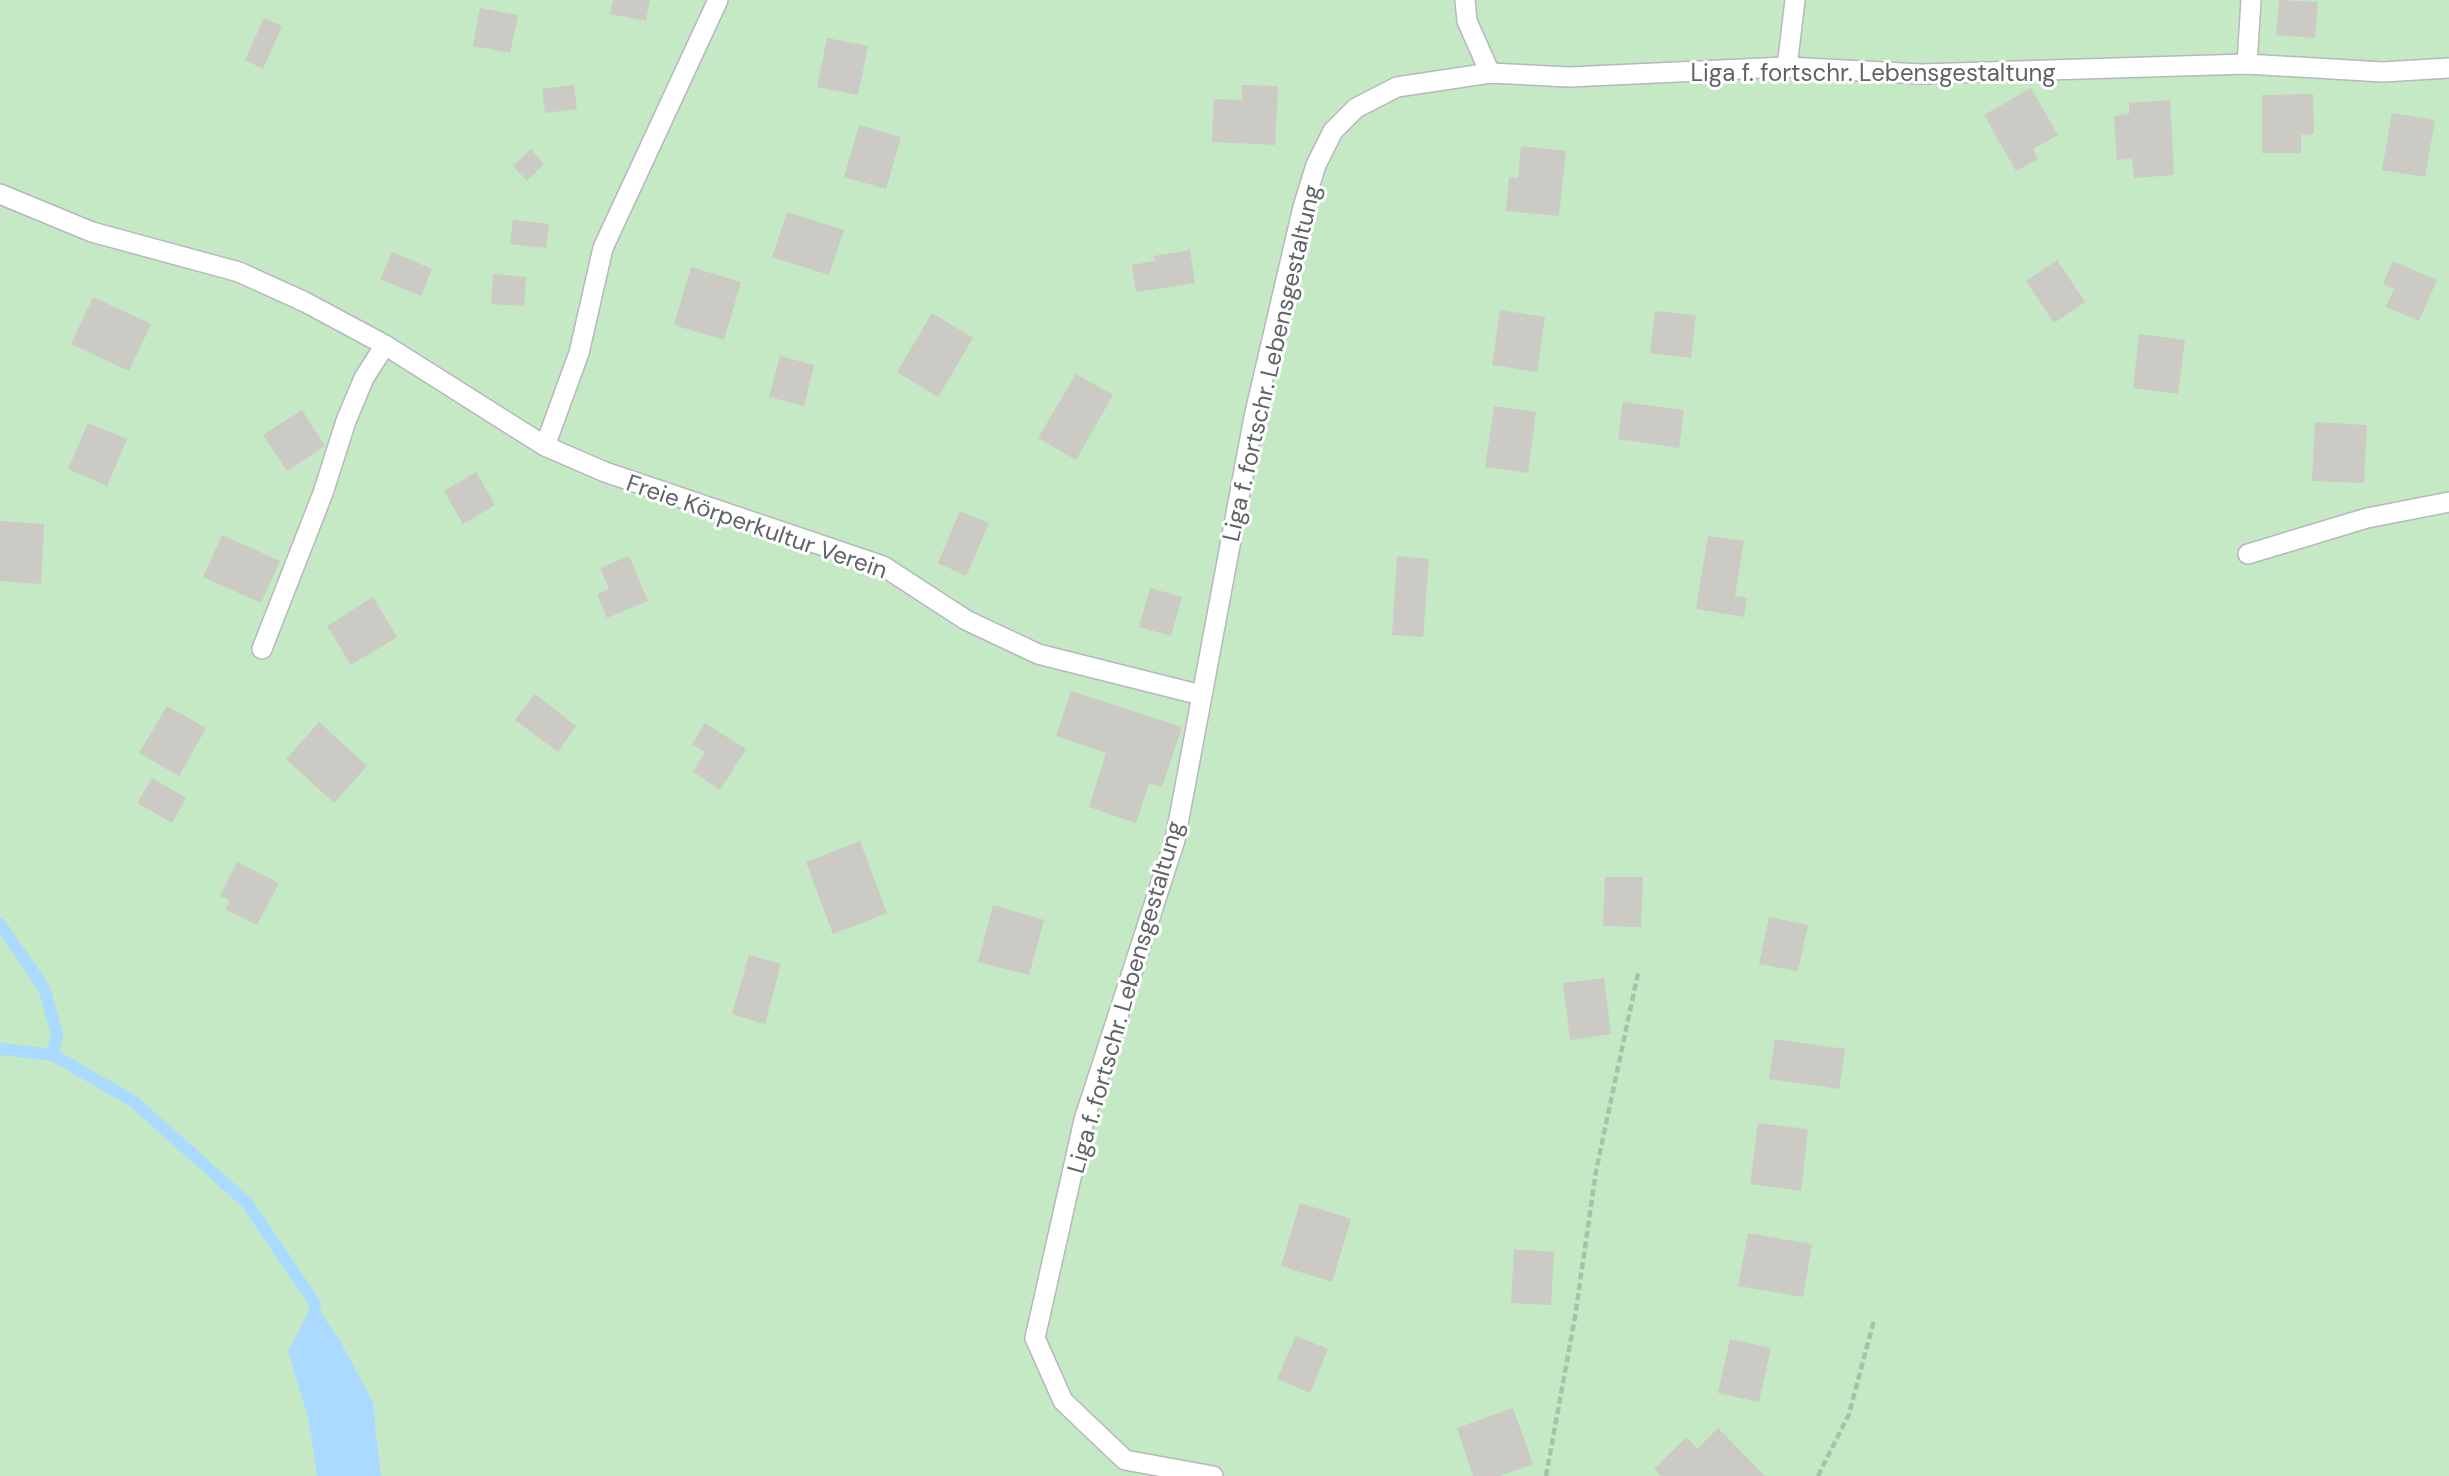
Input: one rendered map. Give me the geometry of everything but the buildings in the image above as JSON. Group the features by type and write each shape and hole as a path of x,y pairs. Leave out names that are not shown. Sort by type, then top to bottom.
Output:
{"lane":[{"path":"545,446 579,353 603,248 718,0"},
{"path":"1465,0 1467,21 1490,73"},
{"path":"1787,67 1795,0"},
{"path":"2247,64 2251,0"},
{"name":"Liga f. fortschr. Lebensgestaltung","path":"1213,1476 1125,1460 1063,1401 1035,1338 1084,1120 1175,840 1254,417 1303,207 1316,165 1333,131 1356,107 1397,88 1490,73 1569,78 1787,67 1921,74 2247,64 2383,72 2449,68"},
{"name":"Freie Körperkultur Verein","path":"0,194 92,232 239,272 304,302 384,345 545,446 605,472 883,566 966,620 1038,654 1201,695"},
{"path":"262,649 323,493 346,421 364,378 384,345"},
{"path":"2248,554 2367,518 2449,502"}],"path":[{"path":"1546,1476 1575,1317 1597,1171 1638,973"},
{"path":"1818,1476 1849,1414 1874,1320"}],"green space":[{"path":"0,0 2449,0 2449,1476 381,1476 373,1402 342,1344 314,1302 308,1417 317,1476 0,1476"}],"water":[{"path":"314,1302 342,1344 373,1402 381,1476 317,1476 308,1417 288,1351"}],"waterway":[{"path":"0,924 44,988 57,1034 53,1055 133,1101 247,1203 314,1302 316,1318"},
{"path":"0,1049 53,1055"}]}
